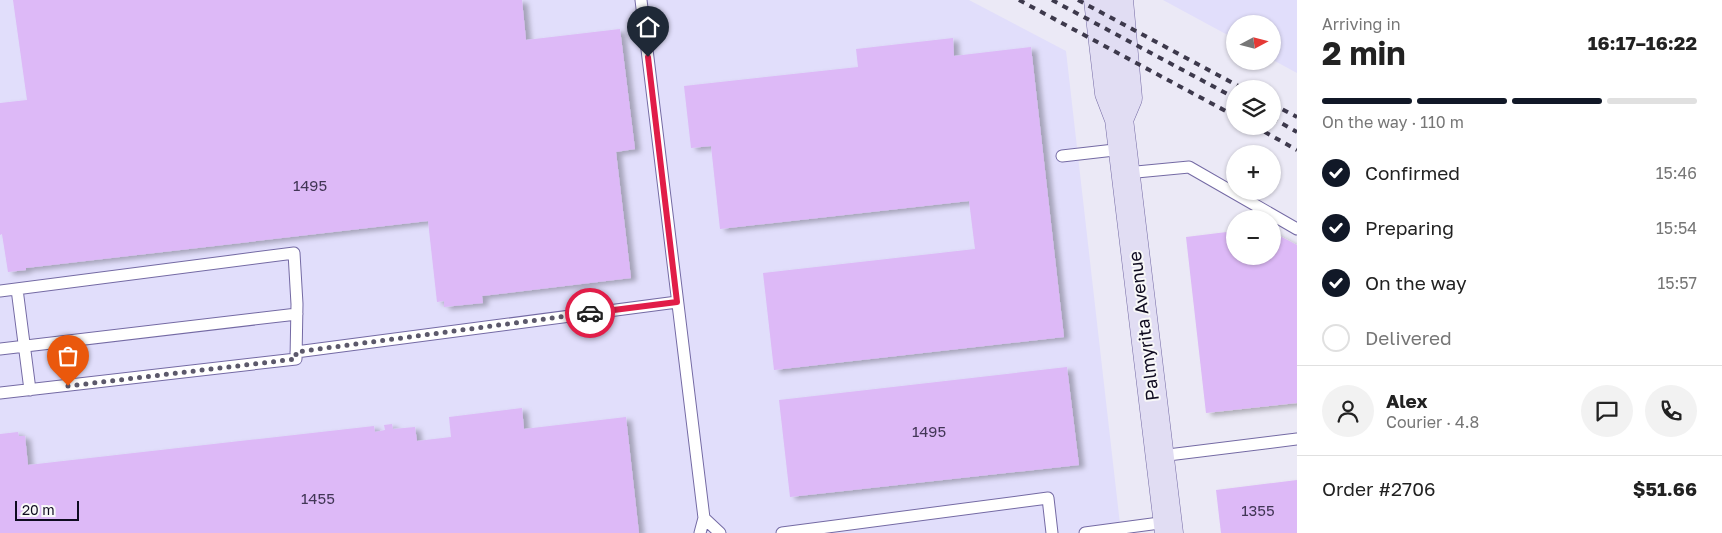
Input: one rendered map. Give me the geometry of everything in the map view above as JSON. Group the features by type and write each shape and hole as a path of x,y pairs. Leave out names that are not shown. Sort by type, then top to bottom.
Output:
{"street":[{"name":"Palmyrita Avenue","path":"1098,0 1109,93 1119,118 1168,528"},
{"name":"Palmyrita Avenue","path":"1119,0 1128,98 1119,118"}],"lane":[{"path":"641,0 704,518 700,533"},
{"path":"1062,156 1189,167 1297,229"},
{"path":"0,292 294,254 296,359 0,393"},
{"path":"17,289 30,390"},
{"path":"296,352 677,302"},
{"path":"0,349 296,314"},
{"path":"1160,456 1297,439"},
{"path":"782,533 1048,498 1052,533"},
{"path":"704,518 720,533"},
{"path":"1085,533 1168,528"}],"shaded area":[{"path":"0,0 969,0 1066,51 1121,533 0,533"},
{"path":"1163,0 1297,0 1297,73 1281,64 1281,15 1226,15 1226,34"}],"building":[{"path":"13,0 522,0 526,40 620,29 635,149 616,152 631,278 482,296 483,303 444,307 444,301 437,302 428,221 26,268 26,270 8,272 2,234 0,235 0,103 27,100"},
{"path":"953,38 954,56 1031,47 1064,337 774,370 763,273 975,249 969,201 720,229 711,146 691,148 684,86 858,67 856,49"},
{"path":"1226,232 1226,265 1281,265 1281,237 1297,245 1297,403 1206,413 1186,237"},
{"path":"1067,367 1079,465 790,497 779,400"},
{"path":"522,408 524,429 626,417 639,533 0,533 0,434 18,432 19,436 25,436 28,465 374,426 375,432 385,430 384,425 392,424 393,429 415,427 417,441 451,437 449,417"},
{"path":"1297,480 1297,533 1221,533 1216,490"}],"railway":[{"path":"1019,0 1226,111"},
{"path":"1052,0 1226,93"},
{"path":"1078,0 1227,80"},
{"path":"1281,109 1297,117"},
{"path":"1281,123 1297,132"},
{"path":"1270,135 1297,150"}],"way so far":[{"path":"68,386 296,359 296,352 590,313"}],"route":[{"path":"590,313 677,302 648,57"}]}
